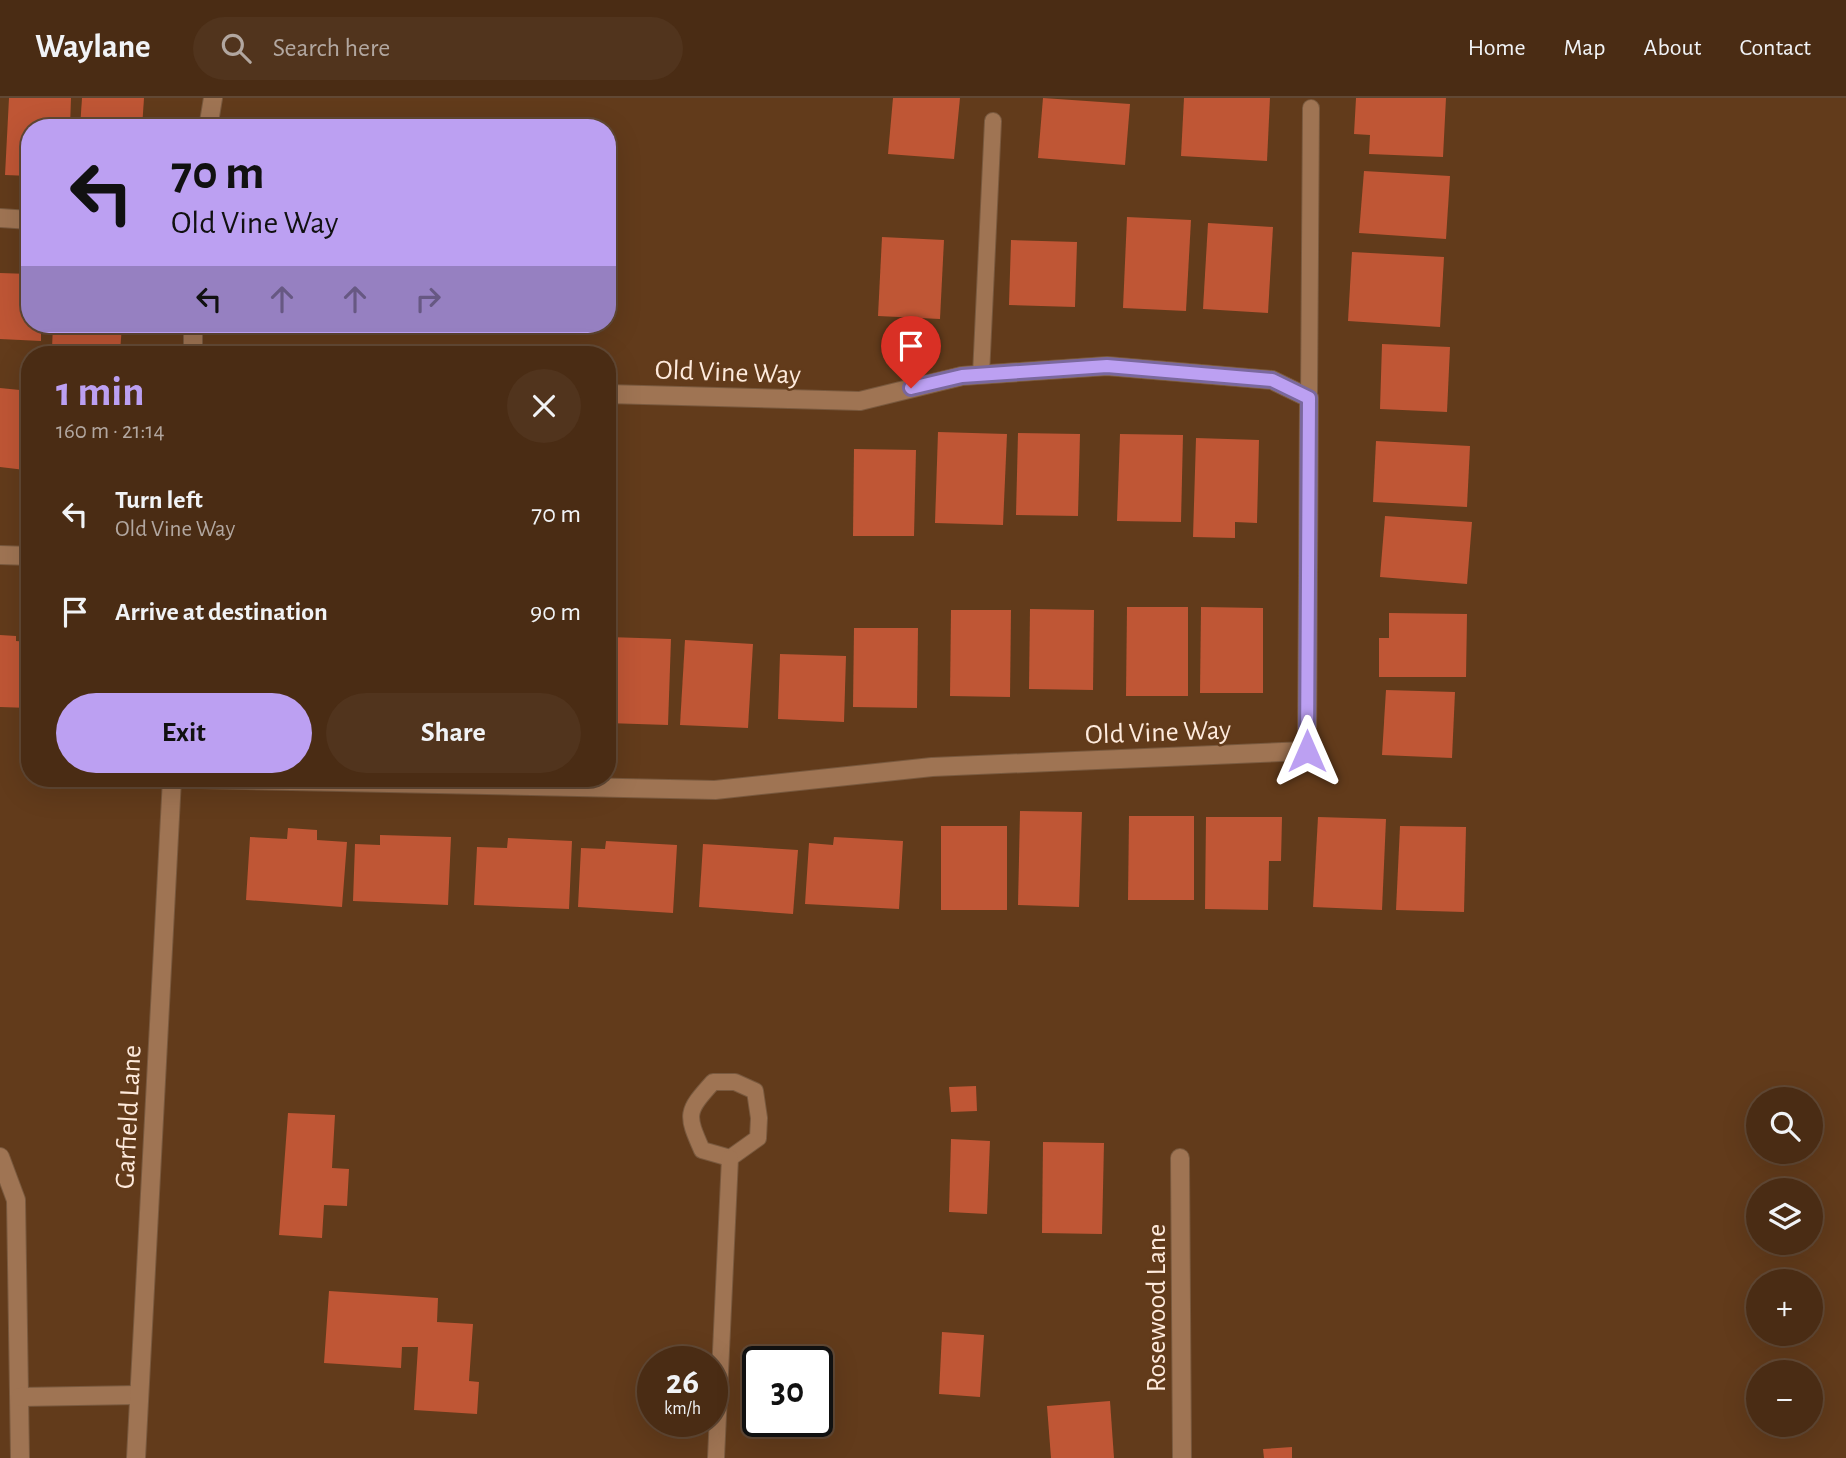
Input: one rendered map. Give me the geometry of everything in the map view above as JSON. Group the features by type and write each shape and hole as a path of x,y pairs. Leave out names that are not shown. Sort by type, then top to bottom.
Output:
{"street":[{"path":"210,119 213,98"},
{"path":"0,218 21,219"},
{"name":"Old Vine Way","path":"575,787 715,790 932,767 1307,751 1309,398 1272,380 1107,366 962,376 860,401 616,394"},
{"path":"0,555 21,556"},
{"name":"Garfield Lane","path":"136,1458 172,787"},
{"path":"0,1157 16,1200 20,1458"},
{"name":"Rosewood Lane","path":"1180,1158 1182,1458"},
{"path":"20,1397 138,1395"}],"lane":[{"path":"1309,398 1311,108"},
{"path":"981,375 993,121"},
{"path":"713,1082 735,1082 755,1091 759,1118 758,1138 730,1158 702,1150 690,1122 695,1102 713,1082"},
{"path":"716,1458 730,1158"}],"building":[{"path":"9,98 71,98 70,119 21,119 21,176 5,175"},
{"path":"82,98 144,98 143,119 81,119"},
{"path":"893,98 960,98 954,159 888,154"},
{"path":"1043,98 1130,104 1125,165 1038,158"},
{"path":"1184,98 1270,98 1267,161 1181,156"},
{"path":"1356,98 1446,98 1443,157 1369,154 1370,135 1354,134"},
{"path":"1364,171 1450,176 1446,239 1359,233"},
{"path":"1127,217 1191,220 1186,311 1123,308"},
{"path":"1208,223 1273,227 1268,313 1203,309"},
{"path":"882,237 944,240 940,319 878,316"},
{"path":"1011,240 1077,242 1075,307 1009,305"},
{"path":"1352,252 1444,257 1440,327 1348,321"},
{"path":"0,273 21,274 21,333 41,333 41,341 0,339"},
{"path":"53,333 121,333 120,346 52,346"},
{"path":"1382,344 1450,347 1447,412 1380,409"},
{"path":"0,388 21,390 21,470 0,467"},
{"path":"938,432 1007,434 1003,525 935,523"},
{"path":"1018,433 1080,434 1078,516 1016,515"},
{"path":"1120,434 1183,435 1181,522 1117,521"},
{"path":"1196,438 1259,440 1257,523 1235,522 1235,538 1193,537"},
{"path":"1376,441 1470,446 1467,507 1373,502"},
{"path":"854,449 916,450 914,536 853,536"},
{"path":"1385,516 1472,522 1467,584 1380,577"},
{"path":"1127,607 1188,607 1188,696 1126,696"},
{"path":"1201,607 1263,608 1263,693 1200,693"},
{"path":"1030,609 1094,610 1093,690 1029,689"},
{"path":"951,610 1011,610 1010,697 950,696"},
{"path":"1389,613 1467,614 1466,677 1379,677 1379,638 1389,638"},
{"path":"854,628 918,628 917,708 853,707"},
{"path":"0,635 16,636 16,641 21,641 21,708 0,707"},
{"path":"616,637 671,639 668,725 616,723"},
{"path":"685,640 753,644 748,728 680,725"},
{"path":"780,654 846,656 844,722 778,719"},
{"path":"1386,690 1455,692 1452,758 1382,755"},
{"path":"1020,811 1082,812 1079,907 1018,905"},
{"path":"1129,816 1194,816 1194,900 1128,900"},
{"path":"1206,817 1282,817 1281,861 1269,861 1268,910 1205,909"},
{"path":"1318,817 1386,819 1382,910 1313,907"},
{"path":"941,826 1007,826 1007,910 941,910"},
{"path":"1400,826 1466,827 1464,912 1396,910"},
{"path":"288,828 317,830 317,840 347,842 342,907 246,900 250,837 287,839"},
{"path":"380,835 451,837 448,905 353,901 355,844 380,845"},
{"path":"834,837 903,841 899,909 805,904 809,843 833,845"},
{"path":"508,838 572,841 569,909 474,905 477,847 507,848"},
{"path":"606,841 677,845 673,913 578,907 581,848 605,849"},
{"path":"703,844 798,850 793,914 699,907"},
{"path":"976,1086 977,1111 951,1112 949,1087"},
{"path":"288,1113 335,1115 332,1168 349,1169 347,1206 324,1205 322,1238 279,1235"},
{"path":"951,1139 990,1141 987,1214 949,1212"},
{"path":"1043,1142 1104,1143 1102,1234 1042,1233"},
{"path":"329,1291 438,1298 437,1322 473,1324 469,1381 479,1382 477,1414 414,1410 418,1347 402,1347 401,1368 324,1363"},
{"path":"942,1332 984,1335 980,1397 939,1394"},
{"path":"1110,1401 1114,1458 1051,1458 1047,1406"},
{"path":"1292,1447 1292,1458 1264,1458 1263,1449"}],"route":[{"path":"911,388 962,376 1107,366 1272,380 1309,398 1307,751"}]}
